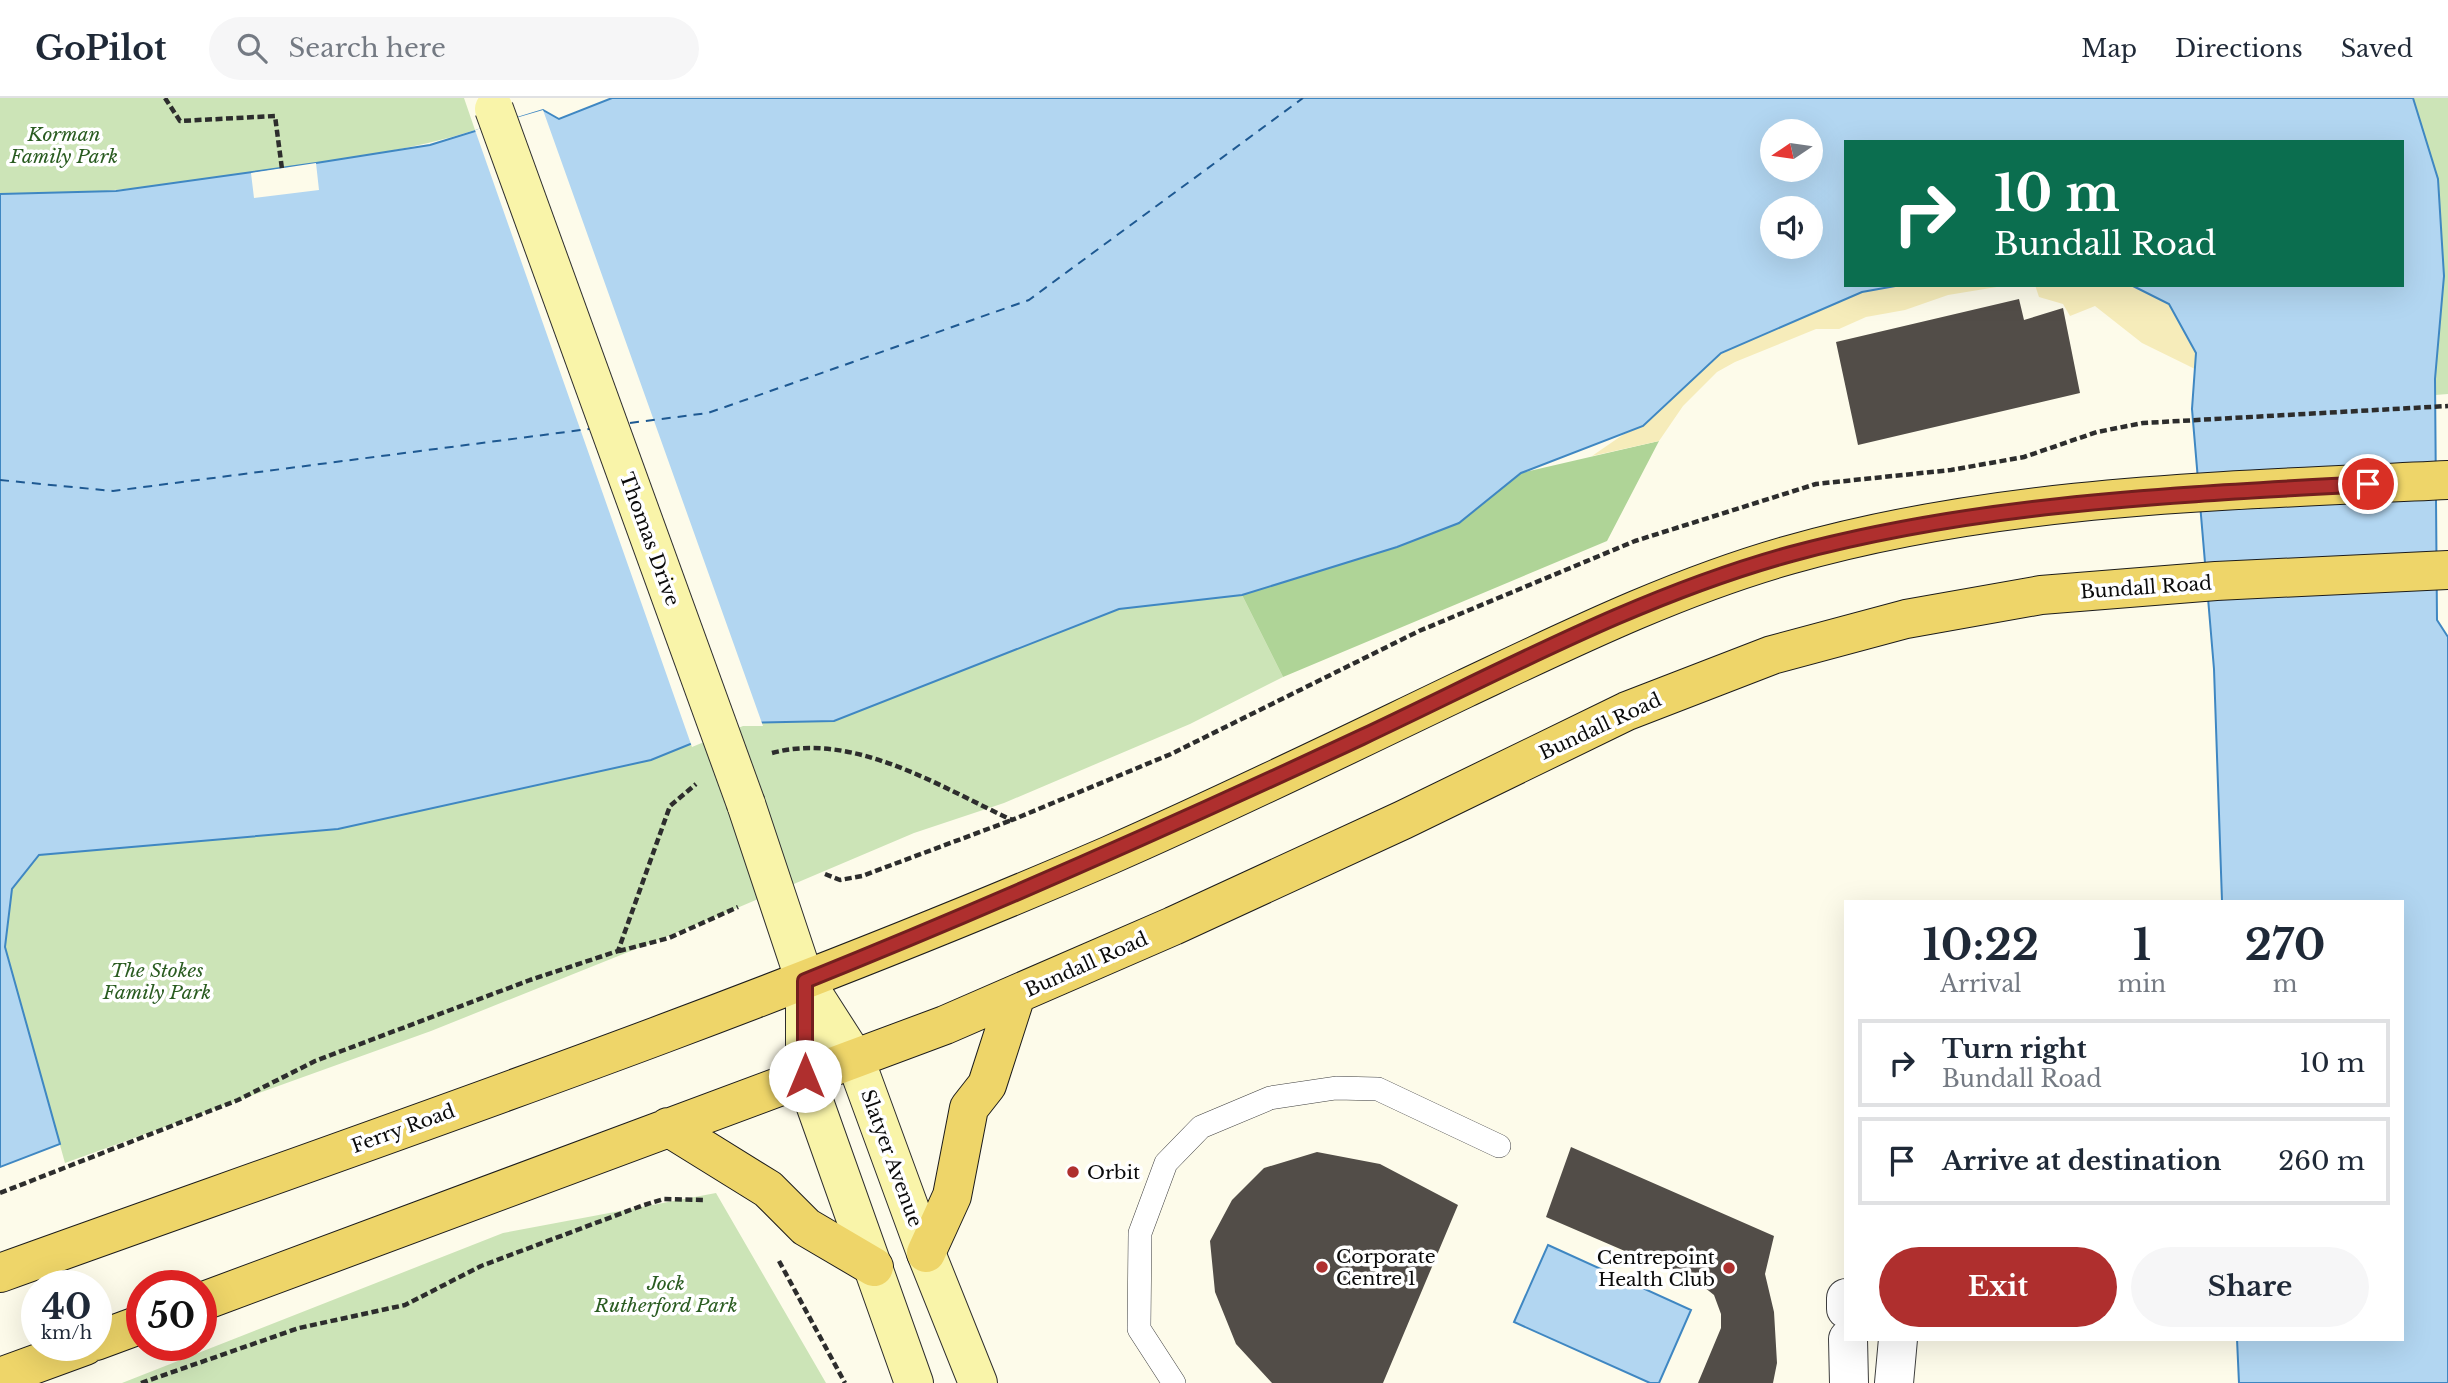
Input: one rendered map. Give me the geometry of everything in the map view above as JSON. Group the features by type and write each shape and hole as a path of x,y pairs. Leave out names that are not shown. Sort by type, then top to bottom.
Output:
{"main road":[{"name":"Thomas Drive","path":"493,103 746,804 805,981"},
{"path":"914,1383 805,1076 805,981 1114,853 1559,643 1715,580 1788,555 1910,527 1992,512 2183,494 2448,480"},
{"name":"Bundall Road","path":"805,1076 1016,995 1403,820 1628,711 1772,655 1906,619 2018,599 2216,581 2448,569"},
{"name":"Slatyer Avenue","path":"805,981 855,1059 926,1253 978,1383"},
{"name":"Ferry Road","path":"0,1273 805,981"},
{"path":"926,1253 953,1196 969,1108 987,1085 1016,995"},
{"path":"217,1296 805,1076"},
{"path":"668,1127 768,1189 806,1227 874,1267"},
{"path":"0,1377 44,1361"}],"street":[{"path":"1847,1341 1849,1383"},
{"path":"1894,1383 1898,1341"}],"lane":[{"path":"1174,1383 1139,1329 1140,1233 1166,1163 1201,1127 1270,1098 1336,1088 1378,1089 1499,1146"}],"path":[{"path":"165,98 180,121 275,116 282,169"},
{"path":"825,874 840,880 862,876 1012,820 1171,754 1419,631 1635,541 1815,484 1951,470 2012,459 2097,432 2143,424 2448,406"},
{"path":"772,753 789,748 847,751 887,764 1012,820"},
{"path":"618,951 670,806 686,789 704,780"},
{"path":"0,1193 238,1100 315,1061 530,980 618,951 669,938 742,906"},
{"path":"141,1383 299,1328 405,1305 481,1266 641,1206 673,1199 715,1202"},
{"path":"776,1254 845,1383"}],"green space":[{"name":"Korman Family Park","path":"0,98 464,98 475,130 385,152 219,178 74,193 0,194"},
{"path":"2413,98 2448,98 2448,394 2435,395 2438,179"},
{"path":"1659,441 1607,541 1283,677 1242,595 1397,547 1459,523 1521,473"},
{"name":"The Stokes Family Park","path":"1242,595 1283,677 1190,724 1004,803 914,833 723,914 431,1031 65,1163 5,947 12,889 38,854 338,829 651,760 742,723 834,721 1119,609"},
{"name":"Jock Rutherford Park","path":"716,1193 826,1383 122,1383 178,1361 217,1361 217,1346 503,1233"}],"sand":[{"path":"1890,287 1997,287 1948,295 1905,310 1866,317 1839,329 1816,329 1735,362 1717,372 1683,406 1659,441 1592,456 1624,434 1643,426 1721,353 1862,292"},
{"path":"2036,287 2135,287 2169,304 2196,352 2195,369 2142,343 2095,306 2070,316 2063,304 2039,297"}],"water":[{"path":"612,98 2413,98 2438,179 2444,276 2435,379 2437,620 2448,637 2448,1383 2239,1383 2237,1341 2404,1341 2404,900 2222,900 2214,669 2192,409 2196,353 2169,304 2135,287 2404,287 2404,140 1844,140 1844,287 1890,287 1862,292 1721,353 1643,426 1521,473 1459,523 1397,547 1242,595 1119,609 834,721 742,723 651,760 338,829 39,855 12,889 5,947 60,1144 0,1167 0,194 116,191 430,145 543,110 559,119"},
{"path":"1548,1245 1691,1310 1659,1383 1650,1383 1514,1322"}],"pier":[{"path":"543,110 763,726 743,726 692,747 475,130"},
{"path":"316,163 319,190 254,198 251,173"}],"building":[{"path":"2019,299 2024,320 2063,308 2080,393 1858,445 1836,342"},
{"path":"1571,1147 1774,1236 1765,1274 1774,1312 1777,1363 1773,1383 1698,1383 1721,1328 1721,1314 1714,1295 1699,1283 1546,1217"},
{"name":"Corporate Centre 1","path":"1317,1152 1380,1164 1458,1205 1383,1383 1272,1383 1236,1344 1215,1292 1210,1241 1232,1200 1264,1168"}],"ferry route":[{"path":"630,423 708,413 1029,300 1303,98"},
{"path":"0,480 113,491 589,429"}],"place":[{"name":"Orbit","path":"1073,1172"},
{"name":"Corporate Centre 1","path":"1322,1267"},
{"name":"Centrepoint Health Club","path":"1729,1268"}],"route":[{"path":"805,1076 805,981 1114,853 1559,643 1715,580 1788,555 1896,529 1992,512 2099,499 2368,484"}]}
